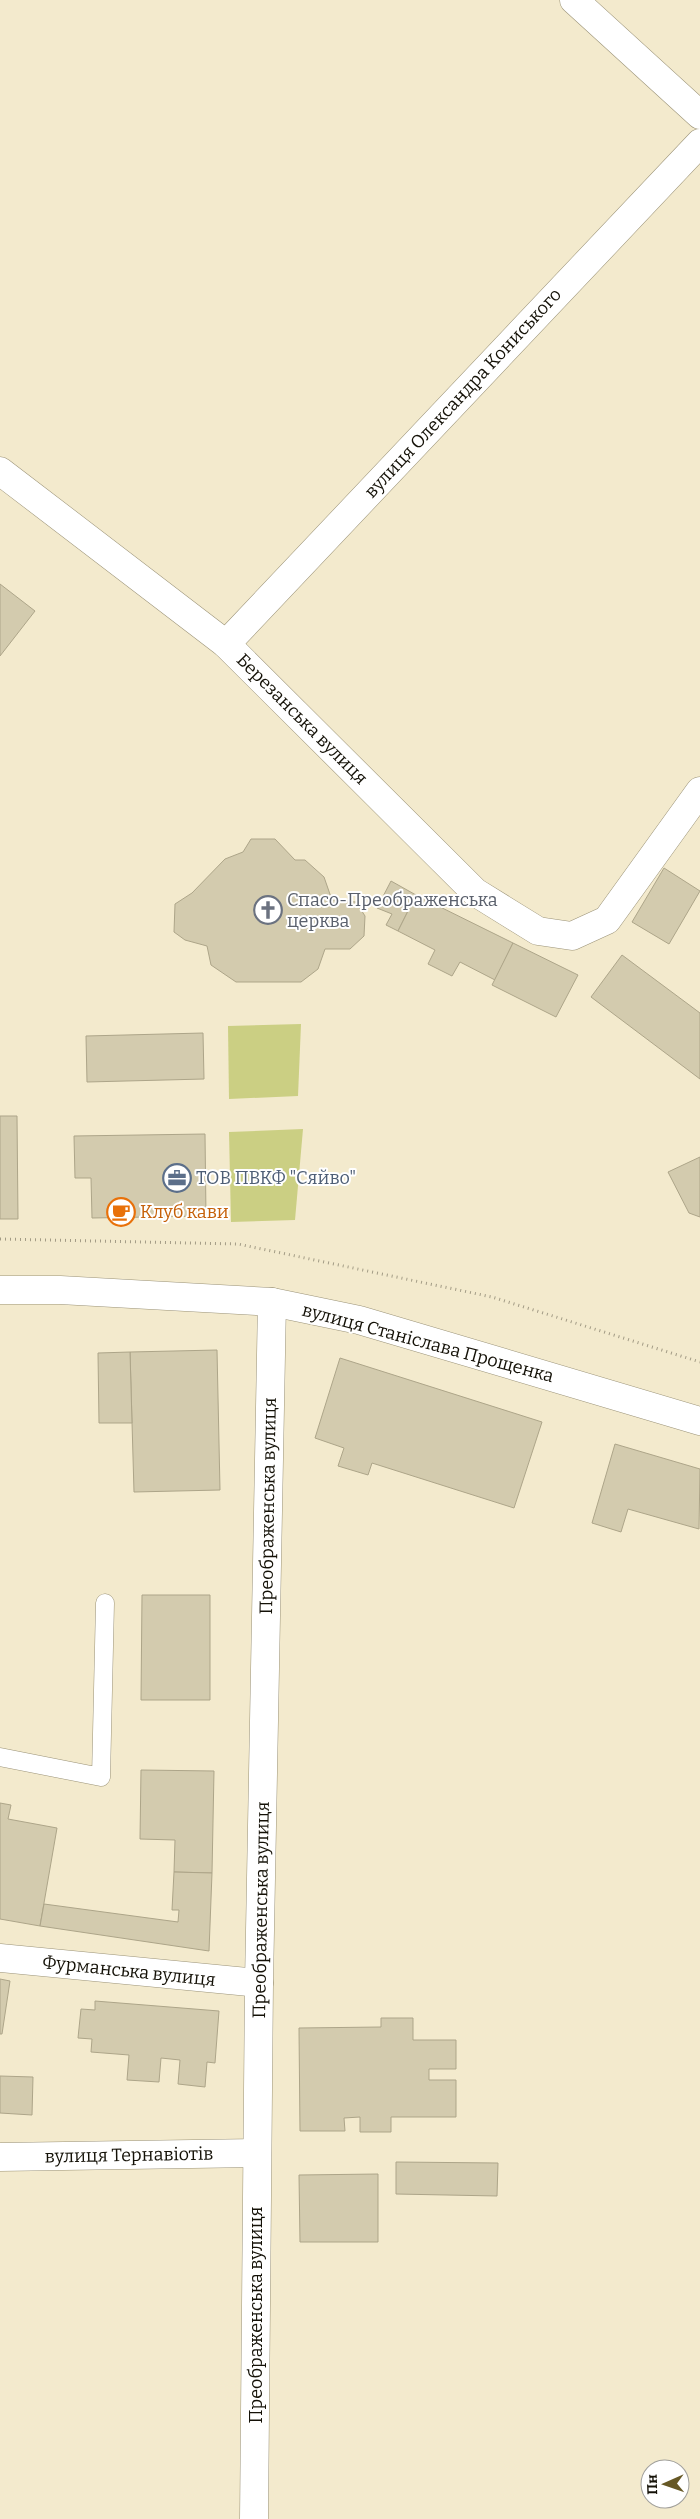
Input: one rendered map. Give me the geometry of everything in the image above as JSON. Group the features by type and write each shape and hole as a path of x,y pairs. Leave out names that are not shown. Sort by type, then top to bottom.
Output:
{"street":[{"path":"574,0 700,115"},
{"name":"вулиця Олександра Кониського","path":"226,644 700,143"},
{"name":"Березанська вулиця","path":"0,471 226,644 475,892 538,931 572,936 607,920 700,791"},
{"name":"вулиця Станіслава Прощенка","path":"0,1290 60,1290 272,1302 358,1320 700,1421"},
{"name":"Преображенська вулиця","path":"254,2519 259,1983 272,1302"},
{"name":"Фурманська вулиця","path":"0,1958 259,1983"},
{"name":"вулиця Тернавіотів","path":"0,2157 257,2153"}],"lane":[{"path":"0,1757 100,1777 106,1603"}],"path":[{"path":"0,1239 238,1244 492,1297 700,1362"}],"green space":[{"path":"301,1024 298,1096 229,1099 228,1026"},
{"path":"303,1129 295,1220 231,1222 229,1132"}],"building":[{"path":"0,584 35,611 0,656"},
{"name":"Спасо-Преображенська церква","path":"251,839 275,839 295,860 305,860 324,877 332,900 356,902 365,916 364,936 350,949 325,949 318,969 301,982 236,982 211,965 207,946 185,940 174,932 175,904 192,893 225,859 243,852"},
{"path":"664,868 700,891 669,944 632,922"},
{"path":"391,881 416,895 398,931 386,925 392,914 377,908"},
{"path":"416,895 513,943 495,980 460,962 452,976 428,964 435,950 398,931"},
{"path":"513,943 578,975 556,1017 492,985"},
{"path":"622,955 700,1013 700,1079 591,997"},
{"path":"203,1033 204,1079 87,1082 86,1036"},
{"path":"0,1116 17,1116 18,1219 0,1219"},
{"path":"205,1134 206,1216 92,1218 91,1178 75,1178 74,1136"},
{"path":"700,1157 700,1217 689,1213 668,1172"},
{"path":"217,1350 220,1490 134,1492 130,1352"},
{"path":"130,1352 132,1423 99,1423 98,1353"},
{"path":"340,1358 542,1422 514,1508 372,1463 368,1475 338,1466 344,1448 315,1438"},
{"path":"615,1444 700,1469 699,1529 628,1509 621,1532 592,1523"},
{"path":"142,1595 210,1595 210,1700 141,1700"},
{"path":"141,1770 214,1771 212,1873 174,1872 175,1840 140,1839"},
{"path":"0,1803 11,1805 8,1819 57,1828 40,1926 0,1919"},
{"path":"174,1872 212,1873 209,1951 40,1926 44,1904 178,1922 179,1910 172,1910"},
{"path":"0,1979 10,1981 2,2034 0,2034"},
{"path":"95,2001 219,2011 215,2063 207,2062 205,2087 178,2084 180,2060 161,2058 159,2082 127,2080 129,2055 91,2052 92,2039 78,2038 81,2009 95,2010"},
{"path":"381,2018 413,2018 413,2040 456,2040 456,2069 429,2069 429,2080 456,2080 456,2117 391,2117 391,2132 360,2132 360,2117 344,2118 345,2131 300,2131 299,2028 381,2027"},
{"path":"0,2076 33,2077 32,2115 0,2113"},
{"path":"396,2162 498,2163 497,2196 396,2194"},
{"path":"378,2174 378,2242 300,2242 299,2175"}],"place":[{"name":"Спасо-Преображенська церква","path":"268,910"},
{"name":"ТОВ ПВКФ \"Сяйво\"","path":"177,1178"},
{"name":"Клуб кави","path":"121,1212"}]}
